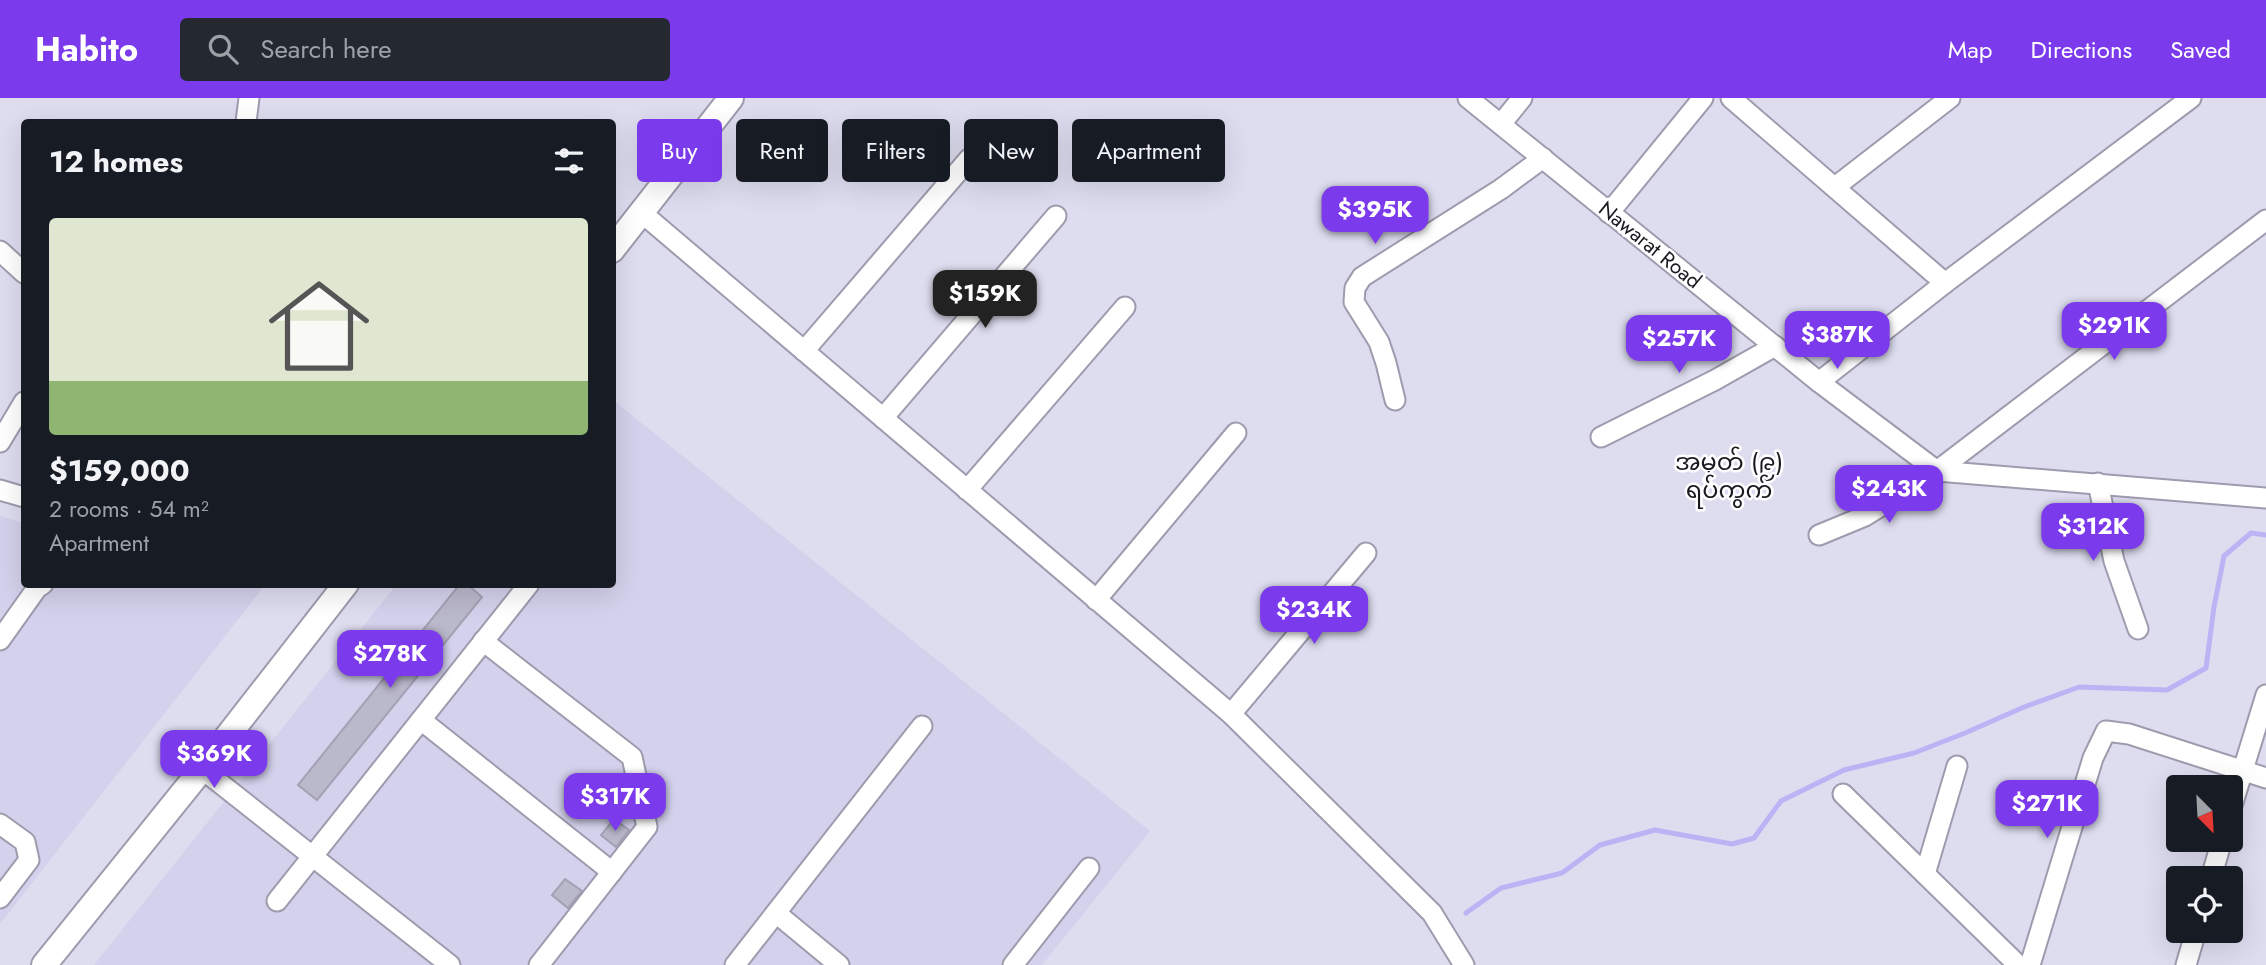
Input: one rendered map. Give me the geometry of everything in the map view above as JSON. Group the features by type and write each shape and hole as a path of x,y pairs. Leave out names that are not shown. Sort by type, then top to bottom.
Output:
{"main road":[{"path":"616,245 731,98"},
{"path":"44,965 202,769 343,588"}],"street":[{"path":"246,119 249,98"},
{"name":"Nawarat Road","path":"1468,98 1819,382 1937,471"},
{"path":"1501,124 1522,98"},
{"path":"1609,213 1703,98"},
{"path":"1731,98 1945,283"},
{"path":"1835,187 1950,98"},
{"path":"1819,382 1945,283 2191,98"},
{"path":"1395,400 1379,342 1354,302 1354,288 1362,277 1501,189 1543,158"},
{"path":"804,351 964,165"},
{"path":"642,213 1231,714 1432,913 1464,965"},
{"path":"883,418 1056,216"},
{"path":"1819,535 1865,516 1937,471 2266,220"},
{"path":"0,251 21,270"},
{"path":"967,490 1125,307"},
{"path":"1601,437 1715,380 1775,346"},
{"path":"0,442 21,407"},
{"path":"1096,600 1236,433"},
{"path":"1937,471 2266,498"},
{"path":"2098,483 2114,561 2138,629"},
{"path":"0,490 21,496"},
{"path":"1231,714 1366,552"},
{"path":"0,640 37,588"},
{"path":"277,901 526,588"},
{"path":"483,642 632,757 647,827 539,965"},
{"path":"2241,775 2266,695"},
{"path":"421,720 612,872"},
{"path":"735,965 922,726"},
{"path":"2030,965 2093,758 2106,731 2129,734 2266,778"},
{"path":"1925,874 1957,766"},
{"path":"202,769 450,965"},
{"path":"1843,794 2018,965"},
{"path":"0,824 25,842 29,860 0,898"},
{"path":"1013,965 1090,868"},
{"path":"776,913 839,965"},
{"path":"2186,965 2192,943"}],"shaded area":[{"path":"616,402 1150,831 1042,965 94,965 394,588 616,588"},
{"path":"0,516 21,522 21,588 263,588 0,924"}],"building":[{"path":"457,588 472,588 482,597 317,800 298,785"},
{"path":"614,819 629,830 616,847 601,835"},
{"path":"565,879 582,891 568,908 552,895"}],"waterway":[{"path":"1466,913 1501,888 1562,873 1600,845 1655,830 1732,844 1754,838 1781,801 1844,770 1914,753 2079,687 2167,690 2206,668 2224,556 2251,533 2266,535"}],"district":[{"name":"အမှတ် (၉) ရပ်ကွက်","path":"1729,475"}]}
